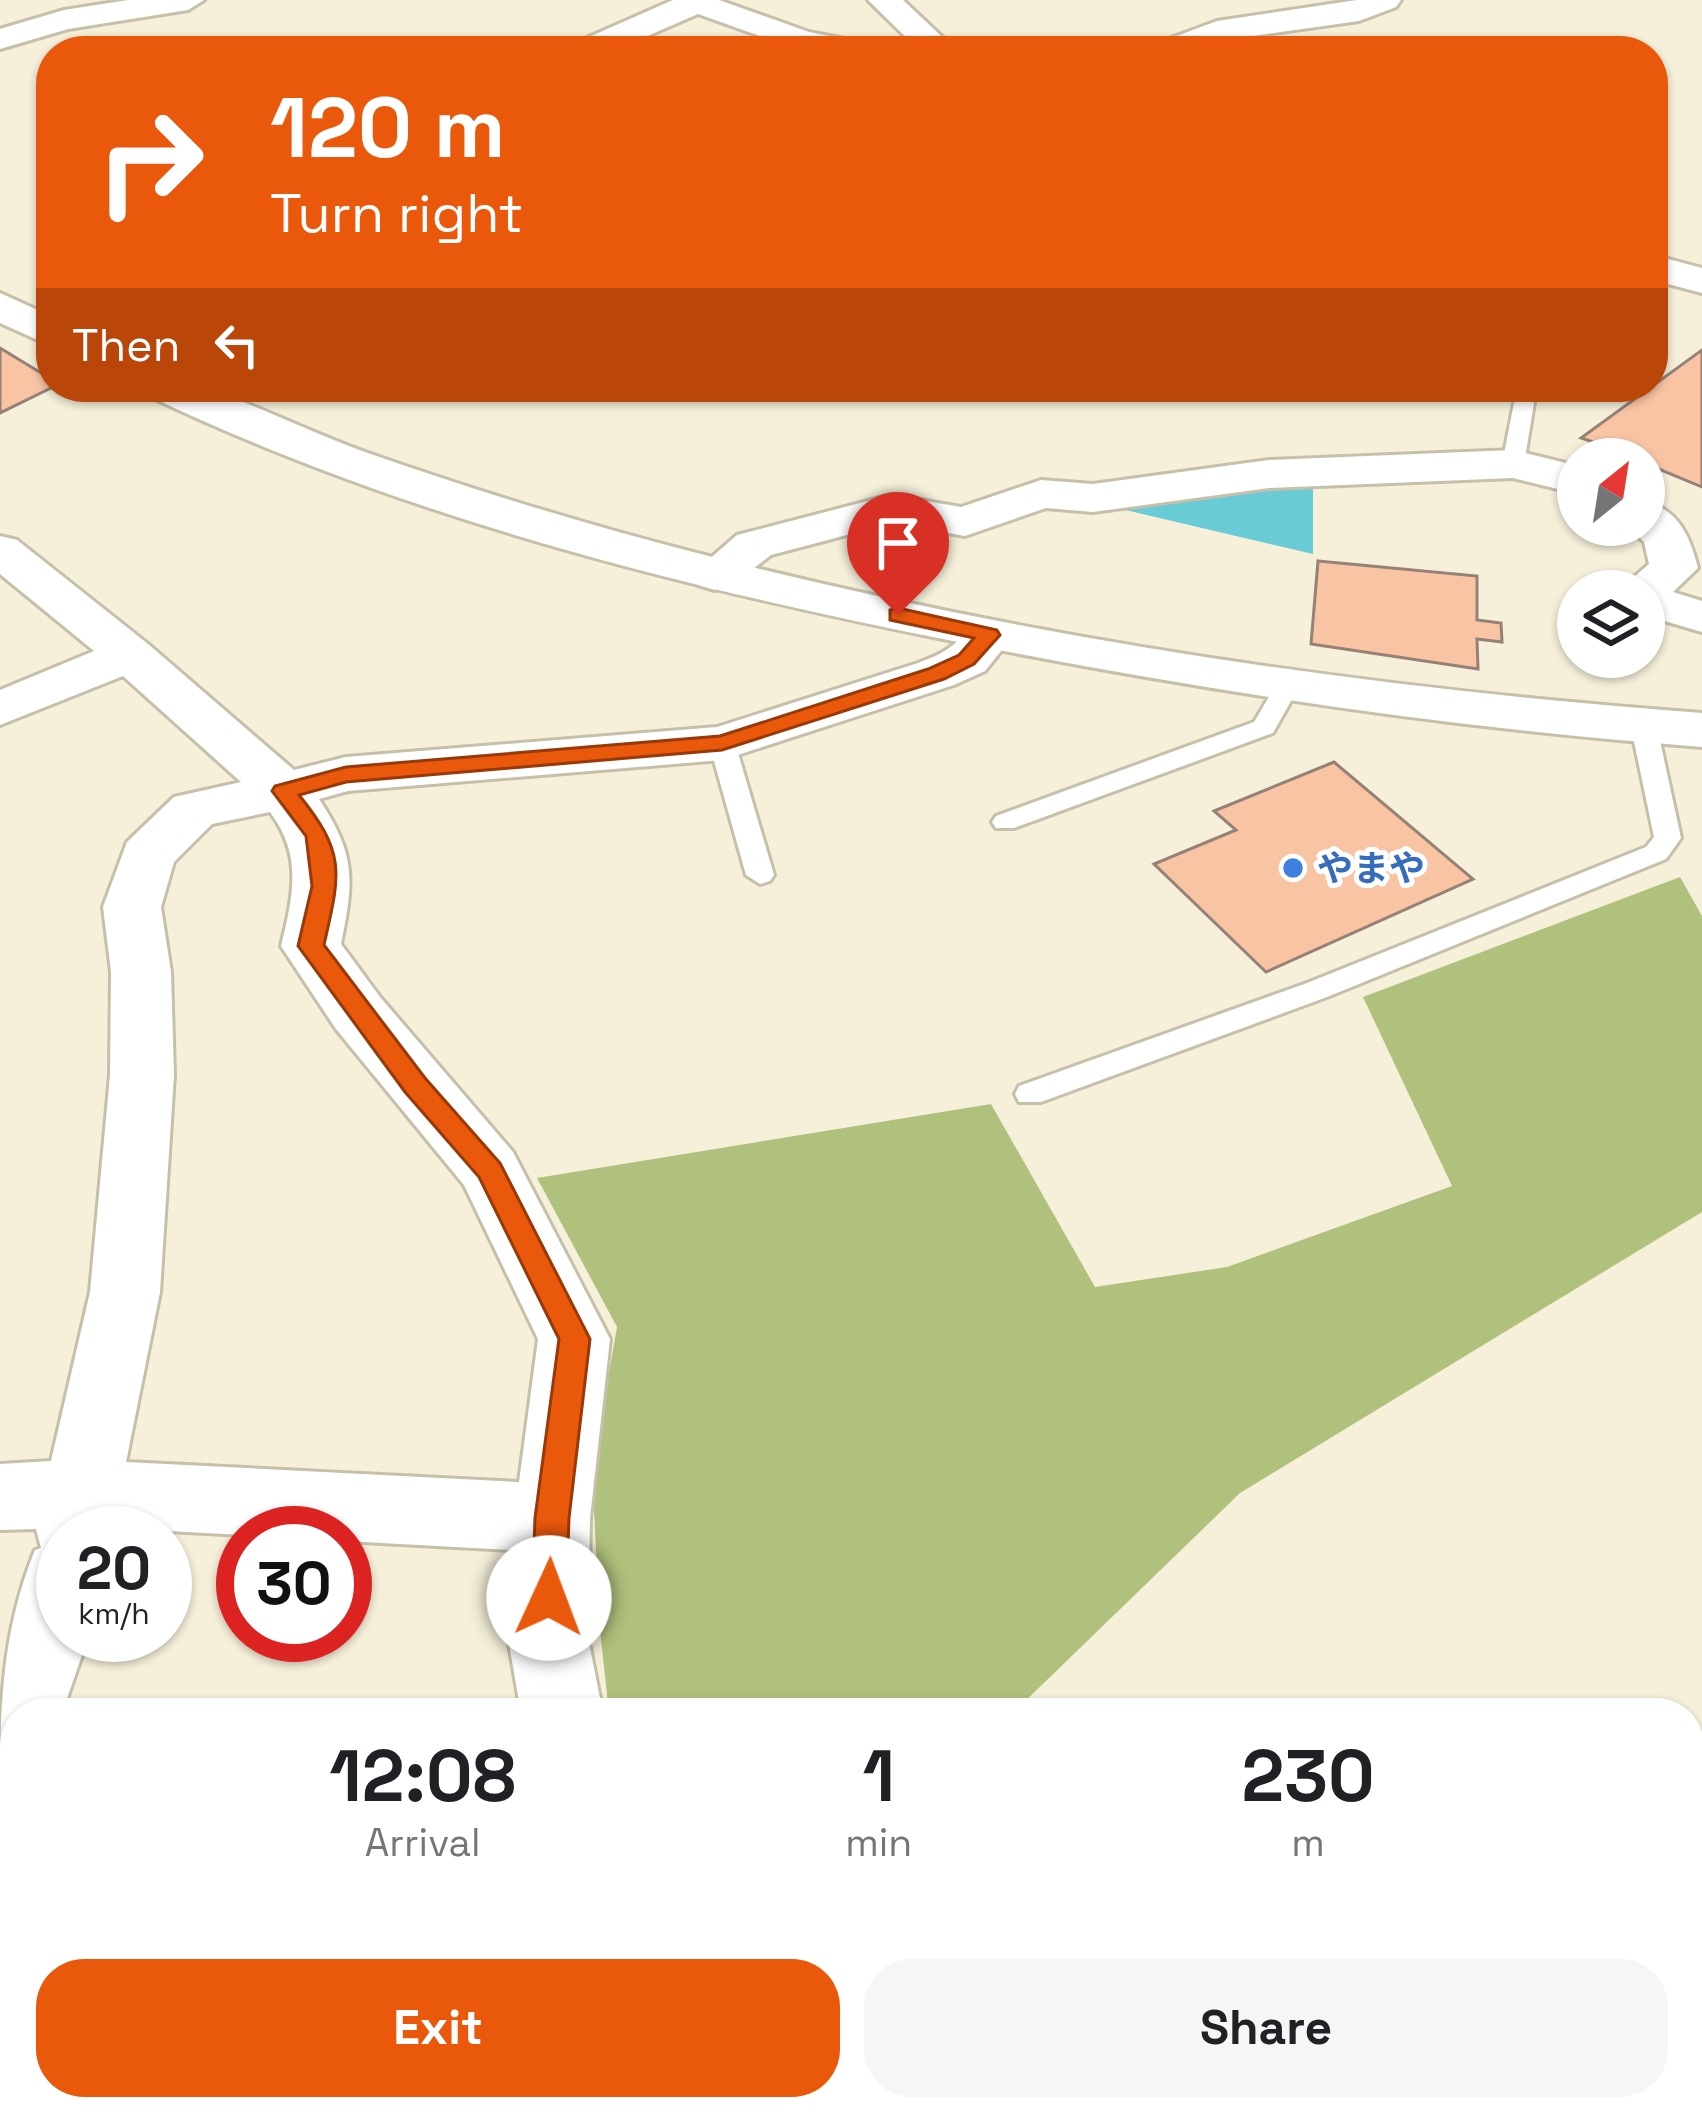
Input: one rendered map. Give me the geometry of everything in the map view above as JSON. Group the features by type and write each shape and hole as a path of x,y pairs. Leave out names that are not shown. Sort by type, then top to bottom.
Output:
{"street":[{"path":"0,39 64,20 188,0"},
{"path":"884,0 924,36"},
{"path":"1206,36 1360,11 1385,0"},
{"path":"618,36 693,2 788,36"},
{"path":"1280,22 1302,36"},
{"path":"1668,271 1702,281"},
{"path":"0,306 36,325"},
{"path":"200,402 292,442 422,488 715,575 989,635 1288,685 1702,730"},
{"path":"715,575 754,545 891,509 965,522 1041,494 1093,498 1269,474 1513,464 1557,475"},
{"path":"1665,536 1674,568 1665,576"},
{"path":"0,550 130,655 284,791 318,835 324,886 310,946 372,1031 490,1170 574,1339 552,1518 548,1638 559,1698"},
{"path":"1665,603 1702,617"},
{"path":"79,1506 124,1292 142,1075 141,972 132,907 147,855 194,810 346,774 722,743 936,674 967,660 989,635"},
{"path":"0,709 130,655"},
{"path":"0,1497 44,1506"},
{"path":"192,1514 552,1518"},
{"path":"27,1698 41,1662"}],"lane":[{"path":"1513,464 1524,402"},
{"path":"1005,822 1264,728 1288,685"},
{"path":"1030,1094 1317,990 1656,853 1668,838 1644,727"},
{"path":"722,743 760,875"}],"green space":[{"path":"1680,877 1702,916 1702,1212 1240,1493 1028,1698 607,1698 592,1470 617,1327 537,1178 991,1104 1095,1287 1227,1267 1452,1186 1363,997"}],"water":[{"path":"1313,484 1313,554 1100,504"}],"building":[{"path":"0,348 36,370 36,395 0,413"},
{"path":"1702,350 1702,487 1665,472 1665,438 1581,438 1630,402 1668,402 1668,375"},
{"path":"1318,561 1477,576 1477,620 1501,623 1502,642 1477,639 1478,669 1311,644"},
{"path":"1334,762 1473,879 1266,972 1154,864 1236,830 1214,811"}],"place":[{"name":"やまや","path":"1293,868"}],"route":[{"path":"549,1598 552,1518 574,1339 490,1170 415,1085 310,946 324,886 318,835 284,791 346,774 722,743 936,674 967,660 989,635 898,615"}]}
